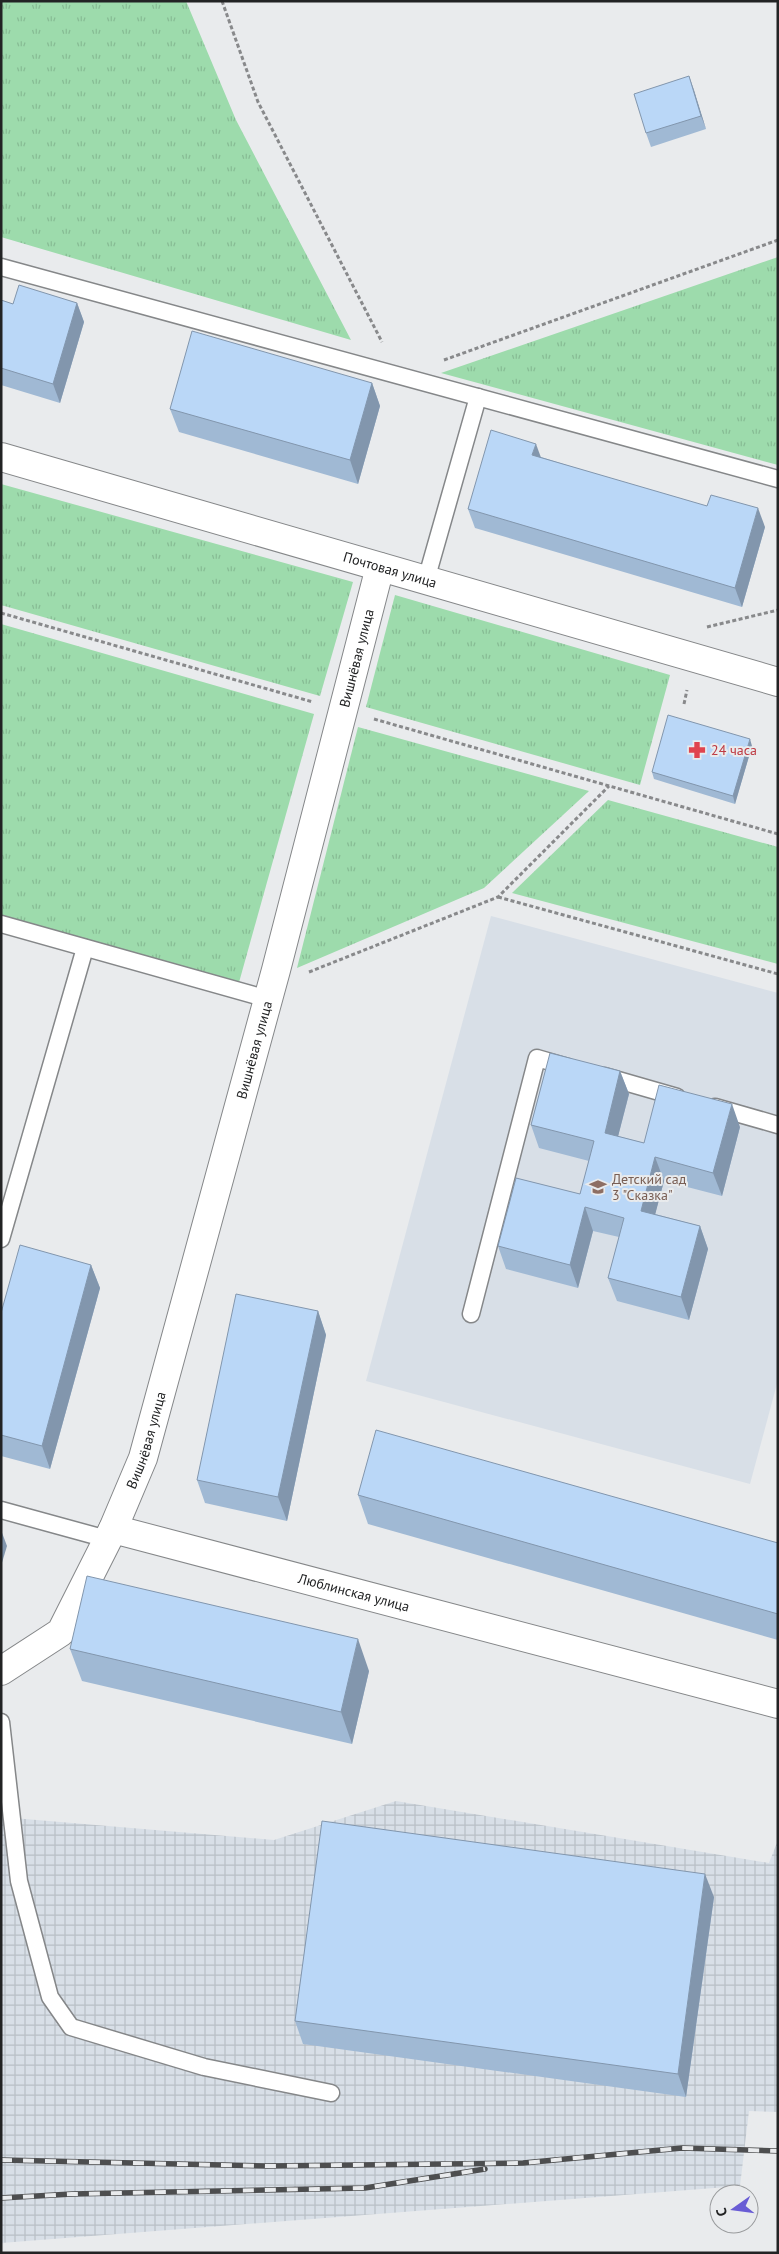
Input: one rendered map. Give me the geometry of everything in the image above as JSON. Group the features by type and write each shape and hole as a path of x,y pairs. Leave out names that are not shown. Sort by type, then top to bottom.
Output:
{"street":[{"name":"Почтовая улица","path":"1,457 380,567 777,678"},
{"name":"Вишнёвая улица","path":"110,1534 143,1458 270,993 380,567"},
{"path":"1,1671 61,1632 110,1534"},
{"name":"Люблинская улица","path":"110,1534 778,1704"}],"lane":[{"path":"1,267 778,479"},
{"path":"426,580 478,397"},
{"path":"1,924 85,948 270,993"},
{"path":"1,1239 85,948"},
{"path":"472,1314 537,1058 778,1124"},
{"path":"1,1510 110,1534"},
{"path":"1,1722 19,1881 50,1997 71,2027 204,2067 331,2093"}],"path":[{"path":"222,1 258,102 399,376"},
{"path":"420,382 425,366 778,240"},
{"path":"702,628 778,610"},
{"path":"1,613 778,834"},
{"path":"270,993 498,897 609,786"},
{"path":"498,897 778,974"}],"shaded area":[{"name":"Детский сад 3 \"Сказка\"","path":"491,916 778,993 778,1380 750,1484 366,1381"},
{"path":"396,1801 769,1863 778,1840 778,2112 749,2111 740,2184 709,2184 709,2188 1,2243 1,1817 274,1840"}],"green space":[{"path":"1,1 186,1 236,120 351,340 1,237"},
{"path":"778,257 778,465 441,373"},
{"path":"1,484 353,582 320,696 1,605"},
{"path":"395,595 670,675 640,785 366,707"},
{"path":"1,624 314,714 238,986 1,917"},
{"path":"358,727 589,791 484,888 297,968"},
{"path":"608,800 778,847 778,964 512,893"}],"building":[{"path":"689,76 701,116 646,133 634,94"},
{"path":"19,285 77,303 53,384 1,368 1,300 13,304"},
{"path":"192,331 372,383 350,460 170,409"},
{"path":"491,430 536,444 532,455 707,506 711,495 758,508 735,588 468,509"},
{"path":"668,715 750,739 733,796 652,772"},
{"path":"550,1053 620,1071 605,1133 644,1143 659,1085 732,1104 713,1173 655,1157 641,1211 700,1226 681,1297 608,1278 624,1218 585,1207 570,1265 498,1246 516,1178 580,1194 594,1141 531,1125"},
{"path":"20,1245 91,1265 42,1446 1,1435 1,1313"},
{"path":"236,1294 318,1311 278,1497 197,1480"},
{"path":"376,1430 778,1543 778,1614 358,1495"},
{"path":"87,1576 358,1639 341,1712 70,1649"},
{"path":"322,1821 705,1874 678,2074 295,2021"}],"railway":[{"path":"1,2160 267,2166 523,2163 682,2148 778,2151"},
{"path":"1,2198 72,2194 365,2188 485,2169"}],"place":[{"name":"24 часа","path":"697,750"},
{"name":"Детский сад 3 \"Сказка\"","path":"598,1187"}]}
